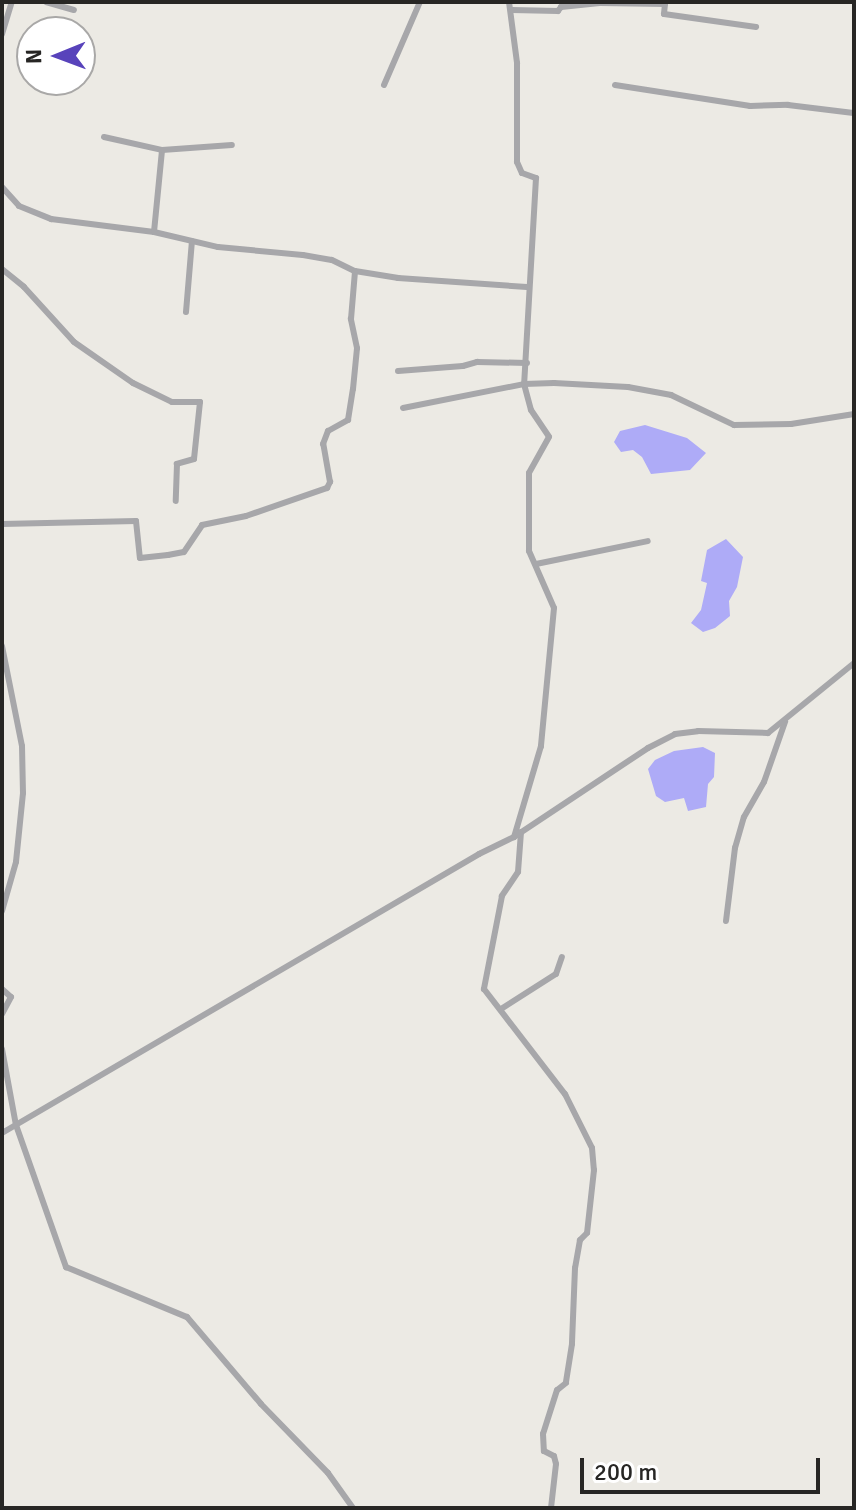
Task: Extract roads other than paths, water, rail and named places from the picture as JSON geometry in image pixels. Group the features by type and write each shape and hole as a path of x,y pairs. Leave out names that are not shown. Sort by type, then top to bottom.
{"street":[{"path":"2,34 12,2"},
{"path":"46,2 74,10"},
{"path":"384,85 420,2"},
{"path":"514,837 541,746 554,608 529,551 529,473 549,437 531,410 524,384 527,287 536,232 536,178 522,173 517,162 517,63 510,6 558,11 561,7 600,3 665,4 664,14 756,27"},
{"path":"615,85 750,106 788,105 854,113"},
{"path":"104,137 162,150 232,145"},
{"path":"154,232 162,150"},
{"path":"2,187 19,206 51,219 332,260 355,271 527,287"},
{"path":"186,312 192,241"},
{"path":"2,269 24,287 74,342 133,383 172,402 200,402 194,459 177,464 176,501"},
{"path":"2,524 136,521 140,558 168,555 184,552 202,525 246,516 327,488 330,482 323,444 328,431 348,420 353,389 357,348 351,319 355,271"},
{"path":"398,371 477,362 527,363"},
{"path":"403,408 524,384 605,386 655,392 691,403 734,425 791,424 854,414"},
{"path":"536,564 648,541"},
{"path":"2,646 22,746 23,793 16,862 2,911"},
{"path":"2,1133 479,854 514,837 675,734 698,731 768,733 854,663"},
{"path":"726,921 735,848 744,817 764,782 785,722"},
{"path":"521,832 518,872 502,896 484,989 565,1094 592,1148 587,1233 580,1240 575,1268 572,1344 566,1383 557,1390 543,1434 544,1451 554,1456 556,1464 551,1508"},
{"path":"501,1009 556,974 562,957"},
{"path":"2,989 11,997 2,1014"},
{"path":"2,1049 16,1125 66,1267 187,1317 261,1404 328,1473 353,1508"}]}
